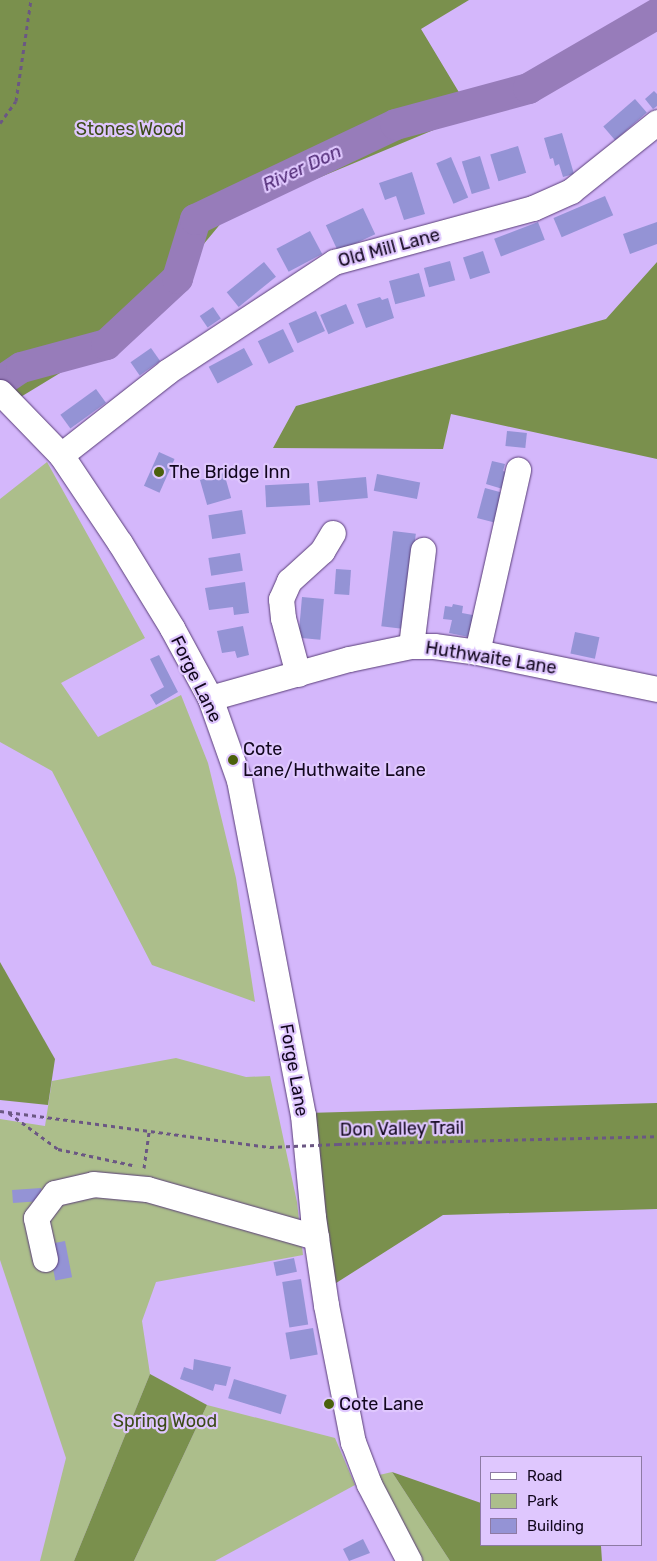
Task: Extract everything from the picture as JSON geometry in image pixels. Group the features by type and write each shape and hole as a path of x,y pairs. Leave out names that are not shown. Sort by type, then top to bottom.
{"street":[{"name":"Old Mill Lane","path":"61,455 168,371 334,262 533,208 571,191 657,122"},
{"name":"Forge Lane","path":"4,397 61,455 120,544 172,628 210,698 239,780 261,889 306,1134 316,1236"},
{"path":"477,652 518,470"},
{"path":"298,674 283,618 281,599 289,580 322,551 335,530"},
{"path":"411,646 423,550"},
{"name":"Huthwaite Lane","path":"210,698 349,659 411,646 434,646 477,652 657,689"},
{"path":"45,1259 36,1218 55,1193 94,1184 147,1189 316,1236 326,1305 353,1442 369,1484 409,1561"}],"path":[{"path":"0,123 16,101 31,0"},
{"name":"Don Valley Trail","path":"0,1111 270,1147 657,1136"},
{"path":"9,1112 58,1149 144,1168"}],"green space":[{"name":"Stones Wood","path":"0,0 469,0 421,29 472,114 227,216 134,328 19,398 0,376"},
{"path":"657,262 657,459 451,414 443,449 273,448 296,406 606,319"},
{"path":"47,462 145,638 61,683 98,737 181,695 208,763 236,878 255,1002 152,965 52,771 0,742 0,499"},
{"path":"0,962 55,1059 48,1105 0,1100"},
{"path":"176,1058 246,1077 270,1076 297,1202 303,1255 156,1282 142,1321 150,1374 74,1561 40,1561 66,1458 0,1260 0,1119 45,1126 52,1081"},
{"path":"657,1103 657,1209 443,1215 333,1285 307,1113"},
{"name":"Spring Wood","path":"150,1374 207,1405 134,1561 74,1561"},
{"path":"207,1405 335,1438 355,1485 215,1561 134,1561"},
{"path":"392,1472 450,1561 418,1561 375,1476"},
{"path":"392,1472 480,1503 480,1546 601,1546 602,1561 450,1561"}],"building":[{"path":"654,91 657,94 657,106 653,109 645,99"},
{"path":"635,99 647,113 615,140 603,127"},
{"path":"562,133 574,174 563,177 559,164 555,166 553,158 550,159 544,138"},
{"path":"518,146 526,173 498,181 490,154"},
{"path":"480,156 490,189 472,194 462,162"},
{"path":"451,157 468,198 453,204 436,163"},
{"path":"412,172 425,214 404,220 396,196 385,200 379,183"},
{"path":"605,196 613,215 562,237 553,218"},
{"path":"363,208 375,234 338,252 326,225"},
{"path":"538,222 545,240 501,257 494,239"},
{"path":"657,222 657,244 630,254 623,234"},
{"path":"310,231 322,254 289,272 276,249"},
{"path":"483,251 490,273 470,279 463,257"},
{"path":"450,261 455,280 429,287 424,268"},
{"path":"264,262 276,277 239,307 227,292"},
{"path":"419,273 425,296 395,304 389,281"},
{"path":"380,297 382,300 388,298 394,318 366,328 357,304"},
{"path":"346,304 354,323 328,334 320,315"},
{"path":"213,307 221,319 208,328 200,316"},
{"path":"316,311 325,331 298,343 289,323"},
{"path":"283,329 294,351 269,364 258,341"},
{"path":"151,348 160,361 140,375 131,362"},
{"path":"244,348 253,365 218,384 209,367"},
{"path":"96,389 106,403 70,429 60,415"},
{"path":"507,431 527,433 525,448 505,446"},
{"name":"The Bridge Inn","path":"159,452 175,459 159,493 144,486"},
{"path":"492,461 505,464 503,471 510,473 506,490 486,484"},
{"path":"224,473 231,498 207,505 200,480"},
{"path":"377,474 420,482 417,499 374,491"},
{"path":"366,477 368,498 319,502 317,481"},
{"path":"309,483 310,505 266,507 265,485"},
{"path":"485,488 504,493 496,523 477,518"},
{"path":"242,510 246,534 212,539 208,515"},
{"path":"393,531 416,534 404,629 381,626"},
{"path":"240,553 243,571 211,576 208,558"},
{"path":"336,569 351,570 349,595 334,594"},
{"path":"245,582 249,613 234,615 233,607 209,610 205,588"},
{"path":"302,597 324,599 320,640 298,638"},
{"path":"453,604 463,606 462,613 478,616 474,638 449,633 452,620 443,619 445,606 452,607"},
{"path":"243,626 249,655 237,658 235,651 222,653 217,631"},
{"path":"575,632 599,637 595,659 570,654"},
{"path":"159,655 178,692 156,705 150,695 164,687 150,659"},
{"path":"41,1188 42,1201 13,1203 12,1190"},
{"path":"65,1241 72,1277 55,1281 48,1244"},
{"path":"294,1258 297,1272 276,1276 273,1262"},
{"path":"301,1279 308,1324 289,1327 282,1282"},
{"path":"313,1328 318,1355 290,1359 285,1333"},
{"path":"194,1359 231,1367 226,1386 215,1384 213,1391 180,1379 184,1367 193,1370"},
{"path":"234,1379 287,1395 281,1414 228,1398"},
{"path":"363,1539 370,1553 349,1561 343,1549"}],"waterway":[{"name":"River Don","path":"0,381 21,367 106,344 177,278 195,219 395,124 528,88 657,13"}],"place":[{"name":"The Bridge Inn","path":"159,472"},
{"name":"Cote Lane/Huthwaite Lane","path":"233,760"},
{"name":"Cote Lane","path":"329,1404"}]}
